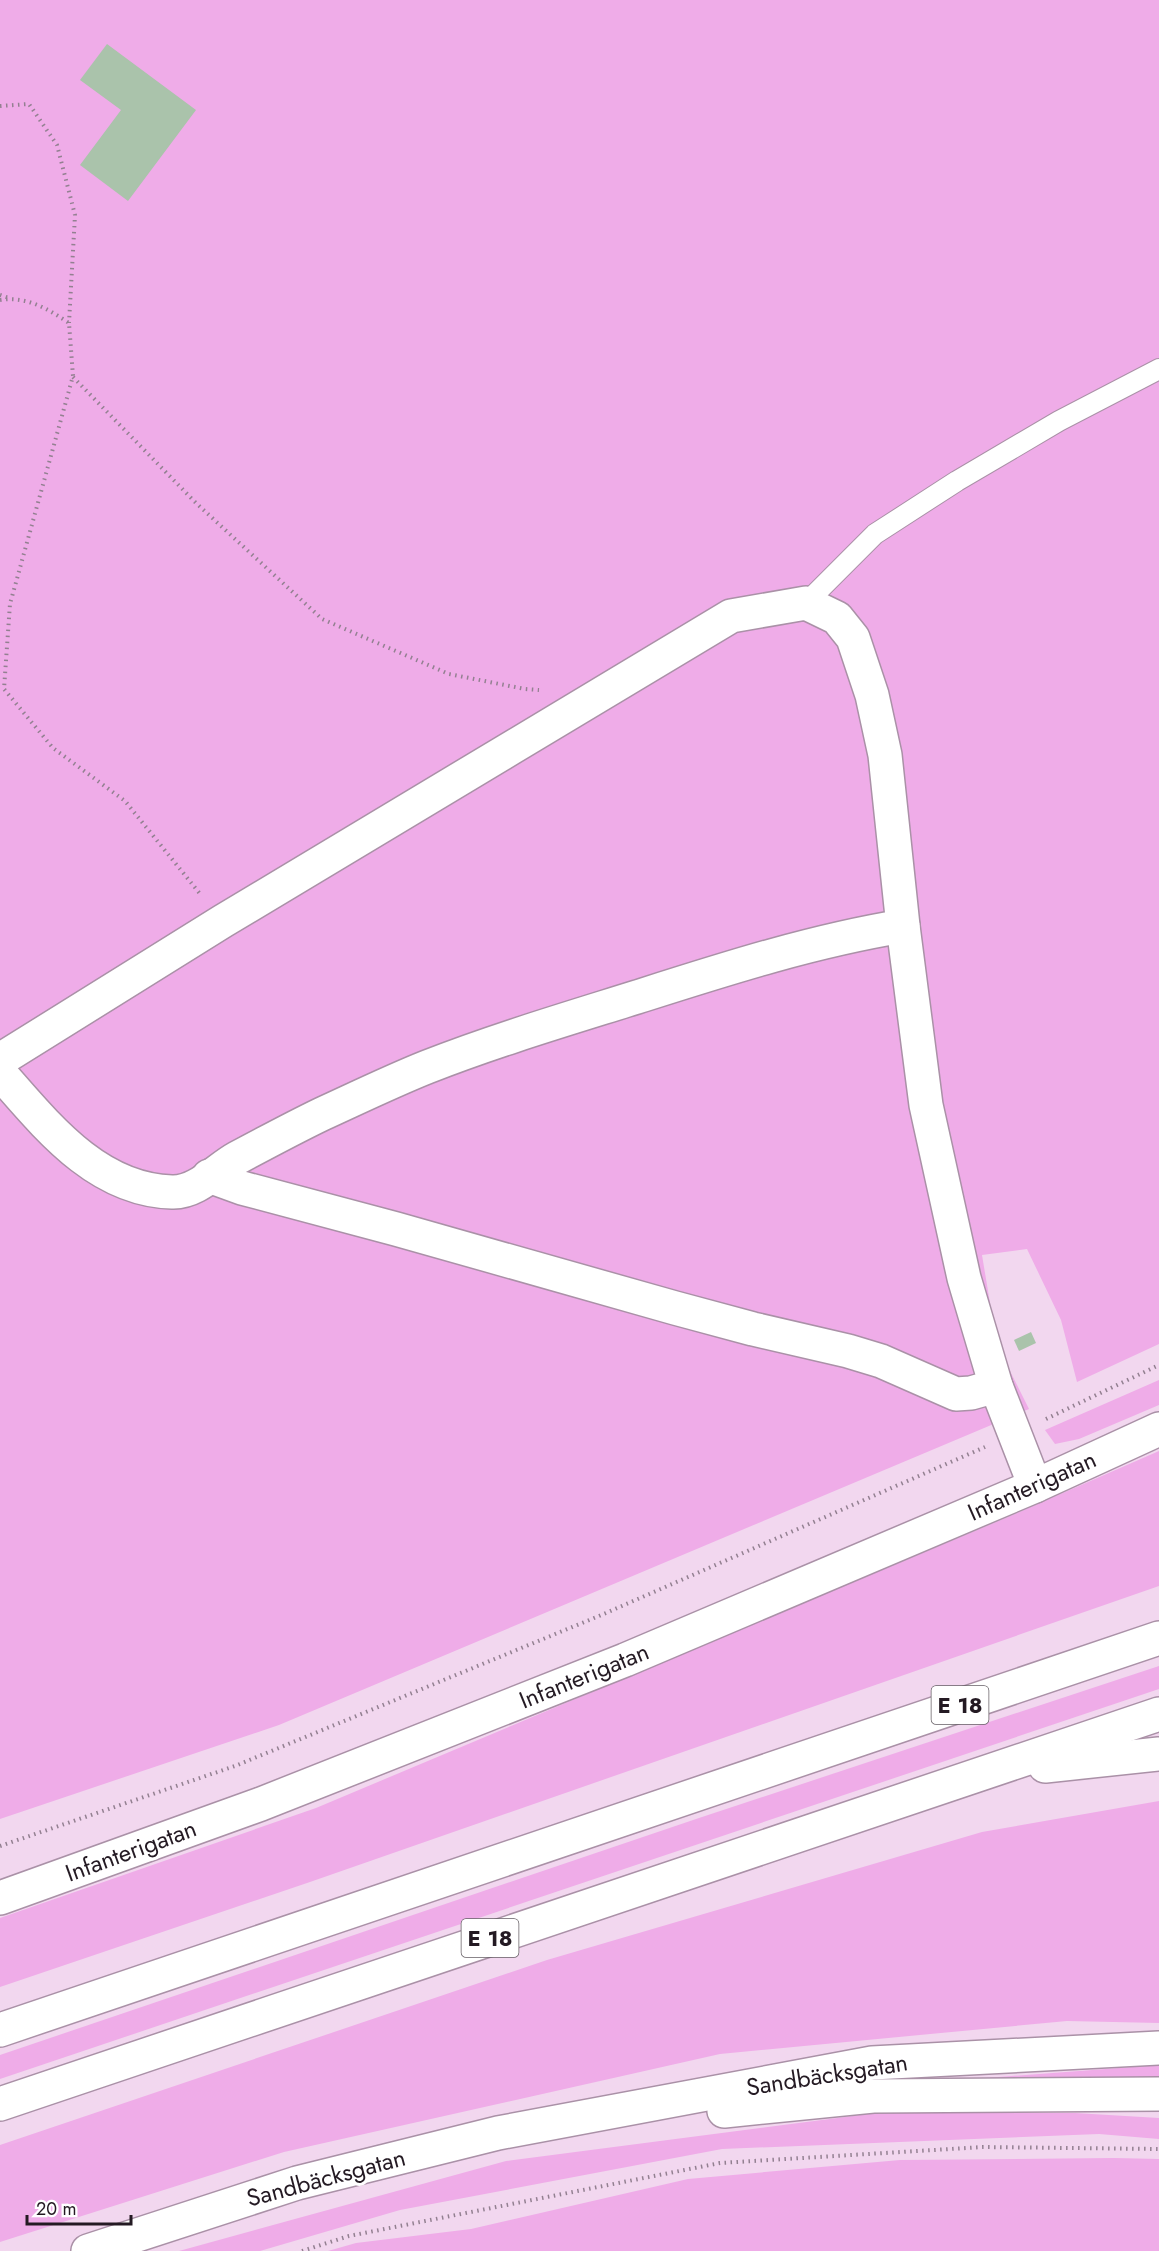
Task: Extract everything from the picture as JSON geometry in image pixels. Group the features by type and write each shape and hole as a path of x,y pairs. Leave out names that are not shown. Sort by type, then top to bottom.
{"main road":[{"path":"0,1060 223,921 731,616 806,603 837,618 853,638 872,695 885,754 903,926 926,1105 964,1278 996,1386 1035,1486"},
{"path":"0,1073 67,1145 94,1167 114,1178 141,1187 176,1193 189,1190 234,1160 293,1128 427,1067 735,966 821,941 903,926"},
{"path":"209,1176 242,1188 708,1317 848,1351 881,1361 956,1394 971,1393 996,1386"},
{"name":"Infanterigatan","path":"0,1898 261,1804 625,1660 1035,1486 1159,1429"},
{"name":"E 18","path":"0,2030 1159,1638"},
{"name":"E 18","path":"0,2104 1159,1714"},
{"path":"981,1773 1159,1754"},
{"name":"Sandbäcksgatan","path":"88,2251 297,2183 498,2133 872,2063 1159,2048"},
{"name":"Sandbäcksgatan","path":"498,2133 873,2096 1159,2094"}],"lane":[{"path":"806,603 875,534 957,481 1039,433 1159,369"}],"path":[{"path":"0,106 30,104 57,145 75,215 69,323 73,376 10,604 4,689 53,748 125,801 223,921"},
{"path":"0,295 44,306 69,323"},
{"path":"0,300 10,298"},
{"path":"73,376 196,503 322,619 449,674 525,689 548,690"},
{"path":"0,1846 246,1762 599,1616 1015,1434 1159,1365"},
{"path":"302,2251 349,2236 720,2163 983,2147 1159,2149"}],"shaded area":[{"path":"0,0 1159,0 1159,1344 1077,1382 1061,1320 1027,1249 982,1255 997,1345 1029,1409 279,1725 0,1819"},
{"path":"1159,1380 1159,1405 1079,1439 1055,1444 1045,1430"},
{"path":"1159,1451 1159,1586 310,1882 0,1987 0,1918 316,1808 1008,1517"},
{"path":"1159,1666 1159,1689 0,2079 0,2055 699,1818"},
{"path":"1159,1801 1159,2023 1067,2021 720,2054 284,2152 0,2242 0,2145 547,1960 982,1832"},
{"path":"1159,2065 1159,2087 920,2083"},
{"path":"876,2113 1075,2113 1159,2118 1159,2139 1099,2134 722,2149 400,2210 260,2251 179,2251 506,2161"},
{"path":"1159,2159 1159,2251 328,2251 356,2243 471,2229 688,2179 900,2160"}],"building":[{"path":"107,44 196,110 128,201 80,165 121,110 80,80"},
{"path":"1031,1332 1036,1343 1019,1351 1014,1340"}]}
